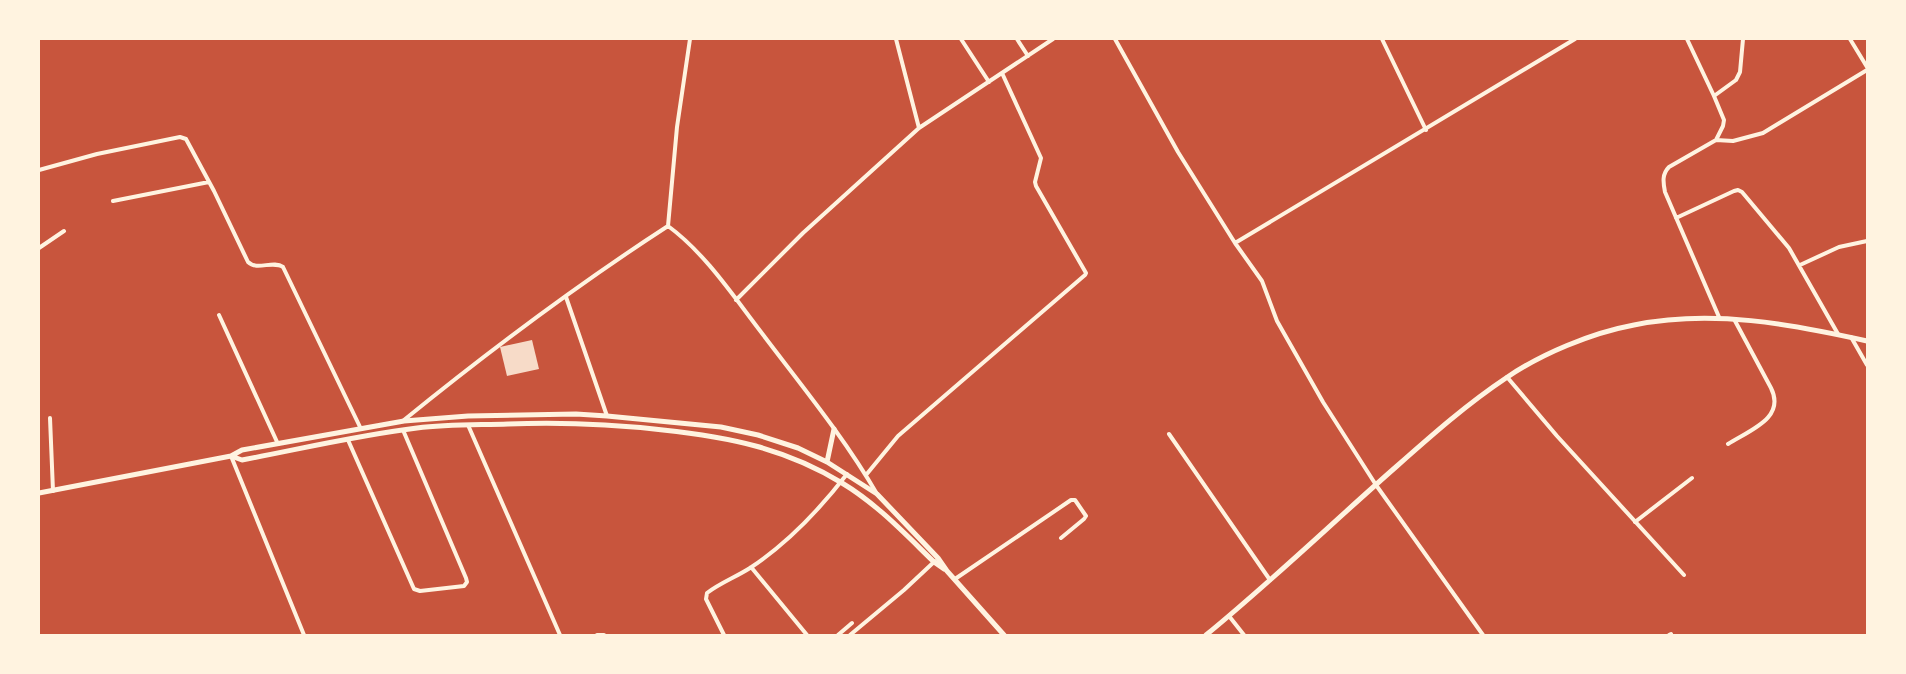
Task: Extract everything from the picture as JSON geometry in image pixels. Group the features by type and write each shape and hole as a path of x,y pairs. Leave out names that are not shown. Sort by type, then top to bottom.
{"street":[{"path":"668,226 677,127 690,39"},
{"path":"896,39 919,128"},
{"path":"961,39 989,82"},
{"path":"1017,39 1028,56"},
{"path":"736,300 803,233 919,128 1053,39"},
{"path":"1115,39 1178,152 1235,243 1262,281 1276,321 1323,402 1376,485 1483,635"},
{"path":"1382,39 1426,130"},
{"path":"1235,243 1575,39"},
{"path":"1687,39 1724,120 1716,140"},
{"path":"1714,96 1736,80 1740,72 1743,39"},
{"path":"1719,317 1665,192 1663,179 1665,171 1716,140 1734,141 1762,133 1867,68 1850,39"},
{"path":"866,475 898,436 1085,276 1086,273 1036,186 1035,182 1041,158 1002,73"},
{"path":"39,170 98,154 180,137 186,139 248,262 254,266 278,265 283,267 361,429"},
{"path":"113,201 209,182"},
{"path":"1676,218 1738,190 1742,192 1775,231 1800,265 1838,334"},
{"path":"404,421 493,350 617,260 668,226"},
{"path":"668,226 694,247 736,300 834,429 877,494"},
{"path":"39,248 64,231"},
{"path":"1800,265 1839,247 1867,241"},
{"path":"566,297 607,416"},
{"path":"219,315 278,444"},
{"path":"1206,635 1444,426 1507,377 1541,358 1582,340 1634,325 1719,317 1769,322 1867,340"},
{"path":"1728,444 1770,418 1776,404 1776,397 1734,318"},
{"path":"1851,337 1867,365"},
{"path":"1507,377 1557,436 1684,575"},
{"path":"39,493 231,456 242,450 422,418 567,414 634,417 721,427 798,448 848,474 877,494 900,516 936,560"},
{"path":"633,426 634,417"},
{"path":"50,418 53,490"},
{"path":"422,418 424,427"},
{"path":"659,429 660,420"},
{"path":"231,456 242,460 403,430 468,425 567,423 633,426 713,435 750,444 797,460 841,482 871,502 936,560 1004,635"},
{"path":"468,425 560,635"},
{"path":"827,462 834,429"},
{"path":"348,440 414,589 420,591 464,586 466,578 403,430"},
{"path":"750,444 752,434"},
{"path":"1169,434 1270,580"},
{"path":"231,456 304,635"},
{"path":"724,635 706,599 706,593 751,567 813,515 848,474"},
{"path":"1635,522 1692,478"},
{"path":"955,579 1071,500 1075,500 1086,516 1061,538"},
{"path":"850,635 904,590 936,560"},
{"path":"751,567 806,635"},
{"path":"1229,616 1244,635"},
{"path":"838,635 852,623"},
{"path":"597,635 604,635"}],"building":[{"path":"532,340 539,369 507,376 500,347"}]}
